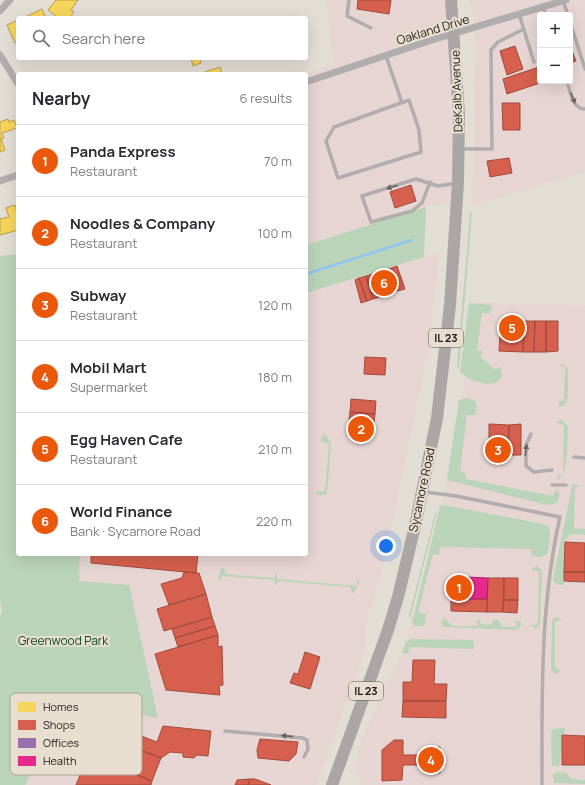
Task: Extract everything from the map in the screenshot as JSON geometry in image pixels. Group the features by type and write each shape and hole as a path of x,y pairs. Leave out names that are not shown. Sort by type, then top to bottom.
{"main road":[{"name":"DeKalb Avenue","path":"451,0 455,34 459,114 458,183"},
{"name":"Sycamore Road","path":"332,785 388,630 398,597 422,491 437,418 443,370 453,267 458,183"}],"street":[{"path":"0,12 10,0"},
{"name":"Oakland Drive","path":"308,81 432,40 565,0"},
{"path":"0,55 16,81"},
{"path":"0,181 16,176"}],"lane":[{"path":"349,0 347,16 371,28"},
{"path":"565,0 567,12"},
{"path":"544,7 545,12"},
{"path":"519,14 534,62"},
{"path":"459,149 492,149 491,50 498,42 524,29"},
{"path":"573,31 585,69"},
{"path":"386,56 402,102"},
{"path":"568,84 574,104 579,108 585,109"},
{"path":"410,100 419,130 421,152 338,178 326,141 334,127 402,102 410,100"},
{"path":"430,182 422,203 412,211 371,222 362,196 416,179 430,182 438,186 458,183"},
{"path":"531,434 526,445 526,466 534,472 552,470"},
{"path":"574,457 585,458"},
{"path":"552,485 566,485"},
{"path":"422,491 456,496 560,517 551,558 546,591 543,651 542,785"},
{"path":"225,731 303,738 307,740 308,744 304,757"}],"shaded area":[{"path":"325,0 448,0 454,159 453,201 426,207 308,244 308,74 334,64"},
{"path":"468,0 585,0 585,172 470,206 475,145 474,76 477,53 472,8"},
{"path":"439,253 430,343 377,591 366,622 364,654 316,785 25,785 30,775 142,775 142,716 158,718 79,581 80,556 308,556 308,292"},
{"path":"477,303 585,305 585,785 360,785 355,768 359,746 404,649 440,516 460,408"}],"green space":[{"path":"426,207 424,257 308,292 308,244"},
{"path":"472,212 459,369 457,366 470,213"},
{"name":"Greenwood Park","path":"16,254 16,556 80,556 79,581 129,585 158,718 142,716 142,693 10,693 10,775 30,775 25,785 0,785 0,616 2,610 0,601 0,256"},
{"path":"469,303 491,305 492,308 489,314 482,313 477,350 483,351 480,356 495,370 500,366 502,376 499,381 494,383 482,383 470,379 460,372"},
{"path":"564,364 568,369 568,396 565,405 559,407 559,401 564,401 565,367 558,365"},
{"path":"467,398 475,401 477,406 475,415 467,415 460,471 465,473 466,479 553,496 555,490 560,493 556,502 547,505 447,480 459,400"},
{"path":"562,420 567,425 568,430 566,465 563,474 564,425 557,423 558,421"},
{"path":"324,433 330,441 331,446 327,493 326,495 318,495 316,493 318,491 325,491 329,444 321,441"},
{"path":"563,475 559,480 556,476"},
{"path":"575,484 581,486 575,487 574,528 585,529 585,535 570,534 564,541 564,585 557,585 553,579 572,486"},
{"path":"444,505 543,524 549,527 551,537 548,537 550,540 547,554 541,557 531,556 531,549 440,547 439,555 433,554 418,612 426,614 425,623 423,626 414,626 412,623 440,506"},
{"path":"437,512 410,619 409,615 435,514"},
{"path":"537,566 541,569 542,573 540,625 535,629 531,625 538,625 539,571 532,570 532,568"},
{"path":"222,568 225,569 225,574 274,578 277,572 277,579 357,586 357,580 360,581 353,594 350,587 278,581 275,587 275,580 222,576 220,582 218,577"},
{"path":"557,617 562,620 555,622 555,668 561,670 557,674 553,673 551,668 552,622 553,619"},
{"path":"445,618 452,626 479,626 476,620 480,619 481,624 492,625 493,620 498,620 503,627 518,627 514,621 520,621 522,625 516,630 443,627 441,621"},
{"path":"411,639 473,640 474,649 410,647 408,654 402,653 406,641"},
{"path":"565,728 559,766 552,766 551,733 553,729"},
{"path":"557,772 566,773 571,779 585,780 585,784 554,783 553,775"}],"building: Homes":[{"path":"56,0 78,0 71,10 74,12 71,16 56,16 48,10"},
{"path":"42,9 45,16 27,16"},
{"path":"16,21 16,43 15,43 7,25"},
{"path":"192,60 200,60 201,63 193,66"},
{"path":"220,67 221,72 205,72"},
{"path":"8,119 9,122 14,120 16,128 2,133 4,138 1,139 5,150 0,152 0,122"},
{"path":"15,205 16,231 0,235 0,219 9,217 6,208"}],"building: Shops":[{"path":"358,0 391,0 389,14 357,9"},
{"path":"515,46 523,69 507,75 500,51"},
{"path":"573,53 576,61 573,62"},
{"path":"537,68 537,84 507,94 503,79"},
{"path":"502,103 520,103 520,130 503,130"},
{"path":"509,158 512,173 490,177 487,161"},
{"path":"411,185 416,201 395,208 390,192"},
{"path":"397,266 405,289 397,291 389,269"},
{"path":"384,270 392,293 383,296 376,273"},
{"path":"376,273 383,296 373,299 366,276"},
{"path":"366,276 373,299 367,301 359,278"},
{"path":"359,278 367,301 361,303 355,280"},
{"path":"500,321 524,321 524,336 500,335"},
{"path":"524,321 535,321 534,352 523,352"},
{"path":"535,321 546,321 546,352 534,352"},
{"path":"546,321 558,321 558,351 546,352"},
{"path":"500,335 524,336 523,352 499,351"},
{"path":"365,357 386,358 385,375 364,374"},
{"path":"351,399 376,401 375,414 350,412"},
{"path":"350,412 375,414 374,423 349,421"},
{"path":"349,421 374,423 373,437 348,435"},
{"path":"489,424 509,425 508,445 489,444"},
{"path":"521,424 521,455 508,455 509,425"},
{"path":"489,444 508,445 508,455 488,455"},
{"path":"565,542 585,543 585,572 564,572"},
{"path":"91,556 198,556 196,573 91,563"},
{"path":"184,572 199,573 206,594 169,605 161,584 182,578"},
{"path":"564,572 585,572 585,582 564,581"},
{"path":"452,577 466,577 466,599 451,598"},
{"path":"488,578 504,578 503,612 487,612"},
{"path":"504,578 518,578 518,600 504,600"},
{"path":"206,594 212,617 164,631 157,609"},
{"path":"451,598 487,599 487,612 451,611"},
{"path":"504,600 518,600 517,613 503,612"},
{"path":"212,617 215,626 175,638 172,629"},
{"path":"215,626 218,635 178,647 175,638"},
{"path":"218,635 218,647 222,646 223,685 219,686 220,695 166,690 155,654"},
{"path":"305,652 320,657 310,689 290,683 294,673 298,674"},
{"path":"413,660 435,660 434,684 447,684 446,701 403,701 403,682 412,682"},
{"path":"403,701 446,701 446,718 402,717"},
{"path":"163,726 211,731 208,756 197,755 194,758 183,757 183,753 170,752 161,758 142,750 142,736 157,742"},
{"path":"562,735 585,736 585,765 562,765"},
{"path":"260,739 298,742 296,754 289,761 258,758 257,750"},
{"path":"394,740 403,740 403,755 421,755 421,765 403,765 402,780 382,781 382,750"},
{"path":"425,747 440,747 440,773 425,773 421,770 422,750"},
{"path":"142,751 161,758 152,781 137,775 142,775"},
{"path":"80,775 137,775 152,781 151,785 76,785"},
{"path":"250,779 248,785 235,785 237,780"},
{"path":"250,779 255,779 271,785 248,785"}],"building: Offices":[{"path":"389,269 397,291 392,293 384,270"}],"building: Health":[{"path":"466,577 488,578 487,599 466,599"}],"waterway":[{"path":"308,273 412,240"}],"place":[{"name":"World Finance","path":"384,283"},
{"name":"Egg Haven Cafe","path":"512,328"},
{"name":"Noodles & Company","path":"361,429"},
{"name":"Subway","path":"498,450"},
{"name":"Panda Express","path":"459,588"},
{"name":"Mobil Mart","path":"431,760"}]}
